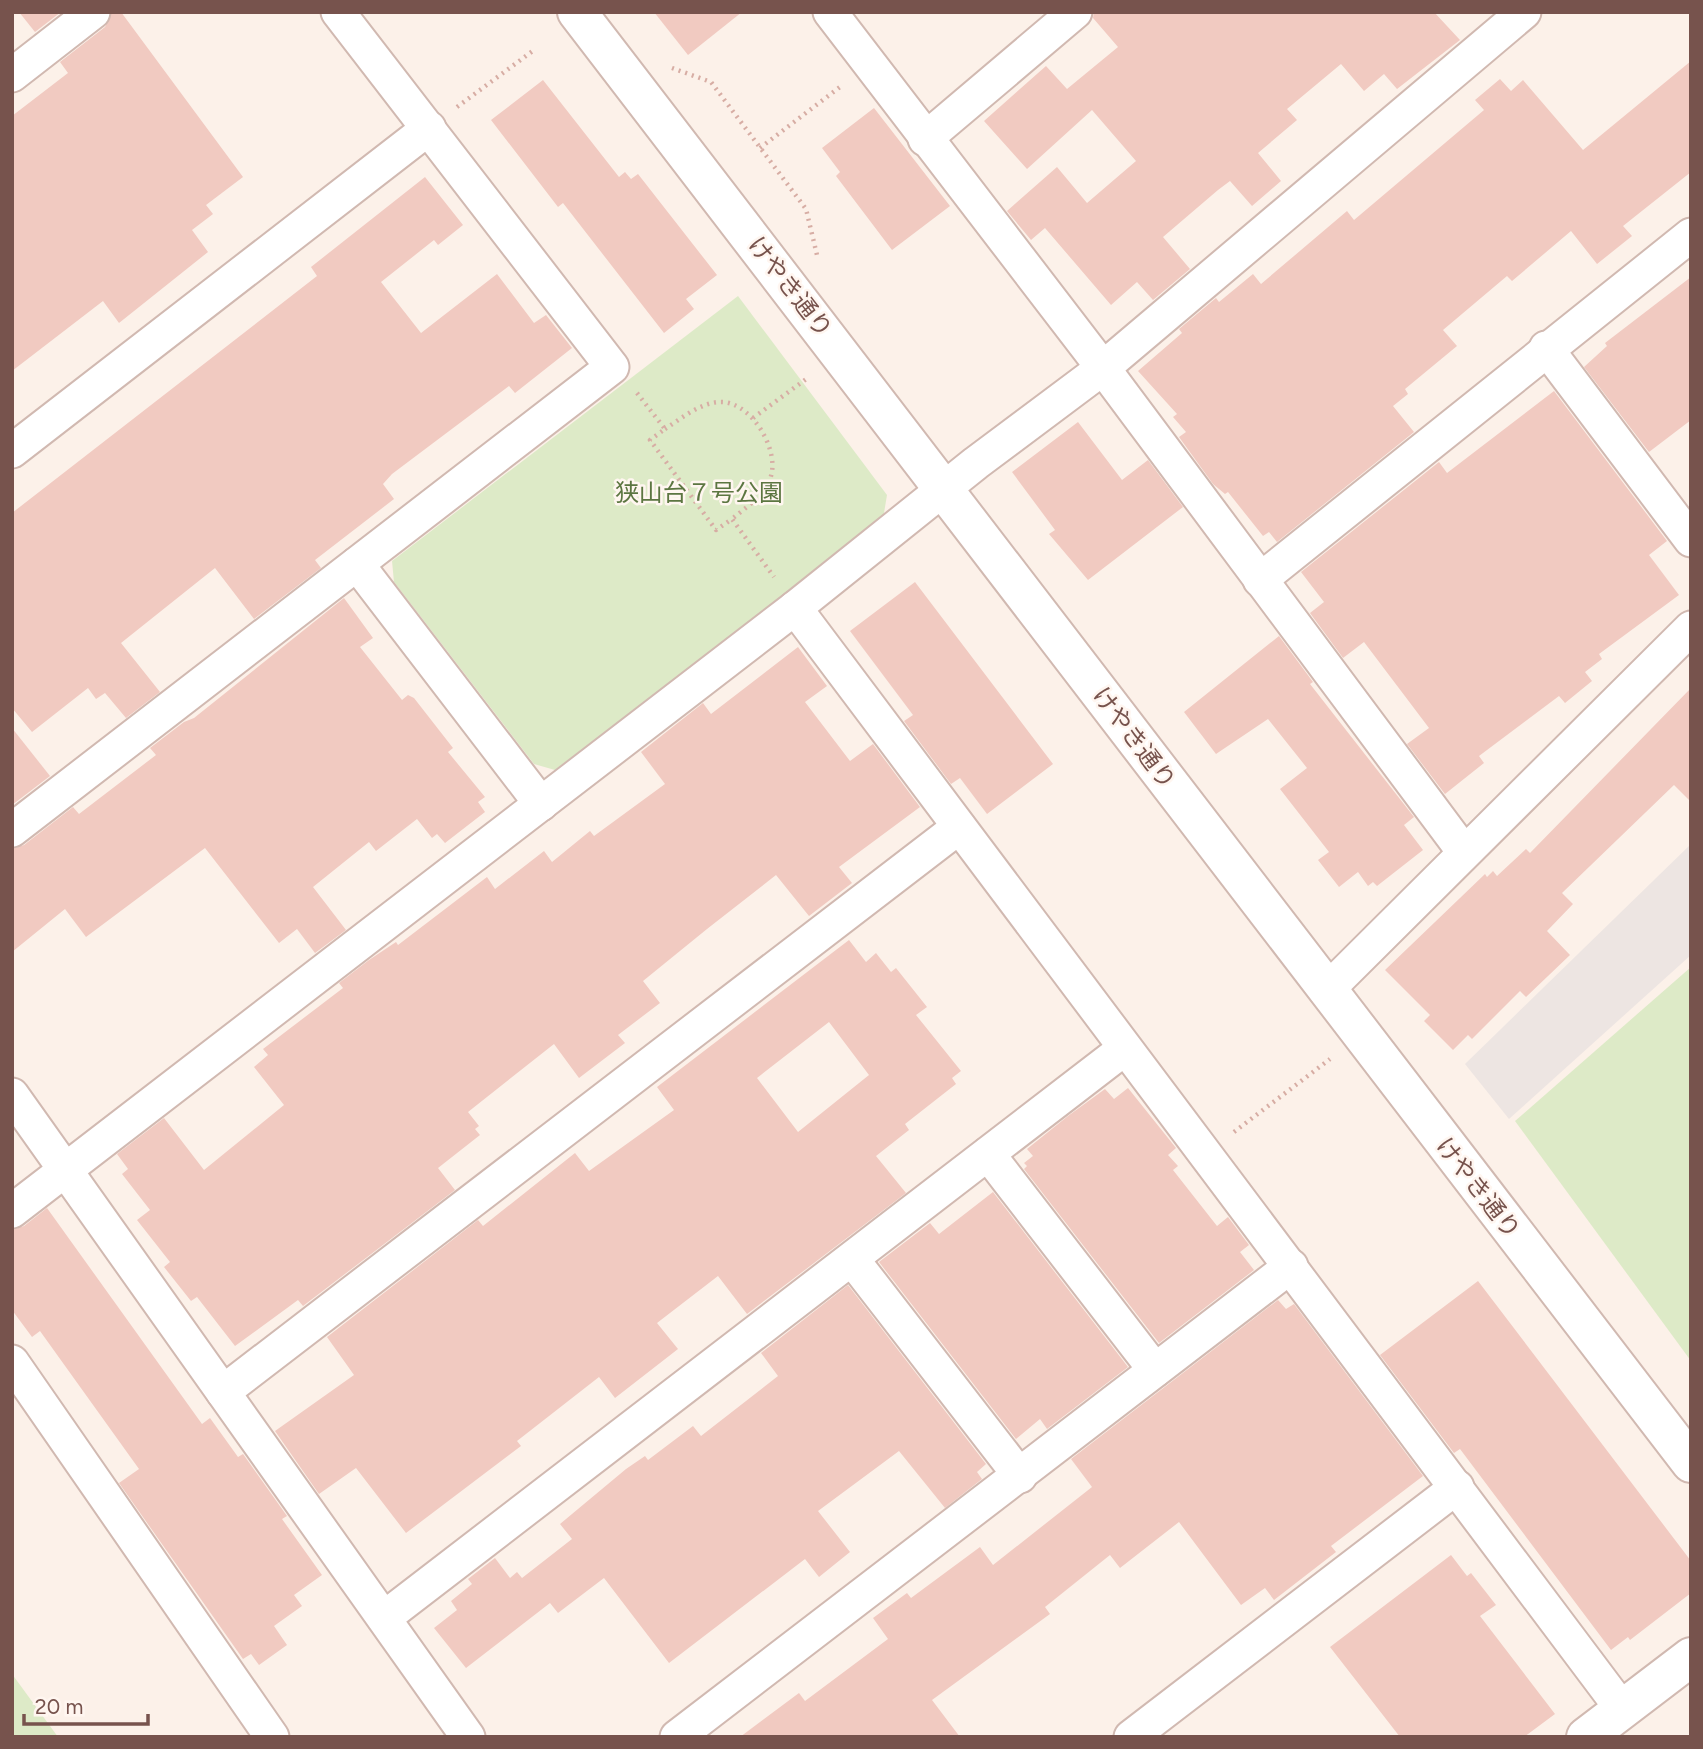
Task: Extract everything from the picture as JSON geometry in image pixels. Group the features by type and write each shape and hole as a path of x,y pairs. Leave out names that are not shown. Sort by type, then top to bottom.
{"street":[{"path":"12,75 93,12"},
{"path":"12,830 612,367 338,12"},
{"name":"けやき通り","path":"578,12 945,488 1326,991 1691,1463"},
{"path":"830,12 1103,368 1464,852"},
{"path":"925,139 1075,12"},
{"path":"12,1211 796,608 945,488 1103,368 1524,12"},
{"path":"12,451 429,128"},
{"path":"1260,579 1546,348 1691,235"},
{"path":"1546,348 1691,540"},
{"path":"356,564 541,804"},
{"path":"796,608 1124,1049 1291,1266 1622,1709"},
{"path":"1326,991 1370,951 1464,852 1691,628"},
{"path":"223,1392 959,827"},
{"path":"384,1618 1124,1049"},
{"path":"12,1095 468,1737"},
{"path":"988,1154 1154,1370"},
{"path":"852,1259 1020,1476"},
{"path":"677,1737 1291,1266"},
{"path":"12,1362 272,1737"},
{"path":"1131,1737 1457,1487"},
{"path":"1586,1737 1691,1657"}],"path":[{"path":"429,128 534,50"},
{"path":"760,148 870,65"},
{"path":"612,367 629,382 665,429"},
{"path":"753,418 810,376"},
{"path":"722,402 739,407 753,418 764,433 772,474 763,493 716,530 650,440 665,429 701,406 722,402"},
{"path":"732,519 796,608"},
{"path":"1205,1154 1361,1036"}],"shaded area":[{"path":"1691,844 1691,955 1509,1119 1465,1064"}],"green space":[{"name":"狭山台７号公園","path":"738,296 887,495 883,519 555,770 534,764 394,582 392,561"},
{"path":"1691,967 1691,1361 1515,1121"},
{"path":"12,1674 58,1737 12,1737"}],"building":[{"path":"19,12 61,12 35,32"},
{"path":"112,12 121,12 243,177 206,205 213,214 192,230 208,252 119,323 103,301 12,371 12,116 68,73 60,62 105,27"},
{"path":"654,12 742,12 688,55"},
{"path":"1094,12 1434,12 1460,40 1397,89 1384,74 1364,91 1341,64 1287,109 1297,120 1258,153 1281,181 1252,206 1230,181 1163,237 1190,269 1153,300 1137,282 1111,305 1045,228 1031,240 1007,211 1057,167 1087,203 1136,161 1092,110 1027,169 984,121 1046,66 1067,89 1118,47 1093,18"},
{"path":"1691,61 1691,172 1623,226 1632,236 1597,264 1571,231 1512,281 1507,276 1443,330 1457,346 1405,389 1408,394 1393,406 1414,432 1277,542 1269,532 1263,536 1228,492 1225,494 1213,484 1179,437 1186,432 1173,417 1177,414 1138,371 1182,333 1179,329 1216,298 1219,302 1253,274 1261,284 1347,211 1354,220 1484,110 1475,100 1500,79 1511,91 1523,80 1583,150"},
{"path":"543,80 619,177 625,172 631,179 638,174 717,275 686,299 694,309 664,333 563,203 558,207 491,120"},
{"path":"874,108 950,206 892,250 836,176 840,172 822,148"},
{"path":"425,177 463,225 438,245 434,240 381,282 421,333 497,274 534,323 546,315 572,348 515,393 509,386 392,474 383,484 394,499 315,560 321,568 254,619 215,568 121,643 160,692 126,718 105,693 96,699 88,688 32,732 12,708 12,513 317,276 311,267"},
{"path":"1691,277 1691,420 1649,452 1584,367 1607,346 1605,343"},
{"path":"1554,391 1667,541 1649,555 1679,595 1599,654 1602,659 1585,672 1592,681 1565,703 1559,696 1479,756 1484,763 1445,794 1407,744 1429,728 1364,642 1343,658 1310,613 1324,602 1301,572 1439,462 1447,473"},
{"path":"1078,422 1122,480 1148,460 1183,507 1088,580 1049,534 1055,530 1012,472"},
{"path":"915,582 1053,764 987,814 960,778 951,784 904,721 913,715 850,631"},
{"path":"344,598 373,638 360,647 402,700 408,695 414,698 453,748 448,752 485,797 478,802 485,812 445,843 437,834 432,838 417,819 376,851 369,842 313,887 346,930 315,953 297,929 279,943 205,848 86,937 65,909 12,952 12,849 24,845 73,807 79,814 156,755 150,748 184,722 194,718"},
{"path":"1279,636 1313,682 1310,684 1414,817 1404,825 1423,850 1377,886 1373,882 1368,886 1358,872 1339,887 1318,860 1329,852 1280,789 1307,768 1268,719 1216,754 1184,712"},
{"path":"798,647 827,686 805,702 850,761 873,744 920,807 839,867 852,883 809,916 776,875 707,929 643,981 660,1003 618,1035 625,1043 579,1078 554,1044 468,1112 479,1126 475,1129 480,1135 438,1168 455,1190 303,1306 298,1300 235,1346 197,1297 191,1301 164,1267 170,1262 137,1220 150,1210 122,1174 128,1169 117,1154 164,1118 204,1170 284,1105 254,1067 268,1055 263,1049 343,988 339,983 396,942 398,945 487,877 495,889 544,851 552,862 590,831 594,836 665,784 641,752 703,703 711,714"},
{"path":"1691,688 1691,802 1674,785 1562,893 1573,904 1547,931 1570,955 1526,997 1520,991 1472,1039 1468,1035 1453,1050 1424,1021 1430,1015 1385,970 1485,874 1487,877 1493,871 1497,876 1526,849 1530,853"},
{"path":"12,728 50,776 12,805"},
{"path":"849,940 866,962 876,953 891,972 896,968 927,1007 916,1015 961,1071 952,1078 956,1084 905,1124 909,1130 876,1156 906,1193 747,1314 718,1276 657,1323 678,1349 615,1398 599,1377 517,1441 521,1446 406,1533 356,1468 319,1494 275,1431 354,1375 327,1337 478,1220 483,1226 575,1153 589,1171 674,1110 657,1087","holes":["829,1022 869,1075 798,1132 757,1078"]},
{"path":"1128,1088 1176,1148 1168,1155 1178,1166 1173,1170 1217,1226 1228,1217 1249,1245 1240,1252 1254,1270 1159,1343 1024,1169 1027,1166 1024,1163 1033,1156 1027,1149 1068,1116 1105,1089 1114,1099"},
{"path":"993,1192 1128,1367 1047,1429 1040,1419 1016,1439 879,1262 930,1223 939,1234"},
{"path":"47,1208 202,1424 210,1418 238,1457 243,1454 287,1516 282,1519 322,1575 294,1595 302,1606 274,1626 287,1645 259,1665 251,1654 243,1659 119,1483 139,1469 40,1331 32,1337 12,1310 12,1230 24,1226"},
{"path":"1478,1281 1691,1561 1691,1593 1630,1640 1628,1637 1611,1650 1460,1449 1454,1453 1380,1355"},
{"path":"848,1285 986,1464 977,1472 982,1479 945,1508 899,1451 818,1511 850,1552 819,1577 805,1559 669,1663 604,1578 558,1613 550,1603 466,1668 434,1628 457,1610 451,1601 472,1584 468,1579 495,1558 510,1578 517,1572 522,1578 572,1539 560,1524 626,1469 645,1456 648,1460 693,1426 701,1436 778,1376 761,1353"},
{"path":"1278,1300 1286,1309 1294,1304 1423,1476 1331,1546 1336,1552 1274,1600 1265,1588 1241,1605 1179,1522 1120,1568 1110,1555 1045,1607 1050,1614 932,1700 960,1737 740,1737 799,1693 805,1701 888,1639 873,1618 907,1593 911,1598 980,1547 993,1565 1092,1487 1071,1459"},
{"path":"1451,1555 1467,1576 1471,1573 1496,1605 1480,1616 1555,1714 1524,1737 1400,1737 1330,1647"}]}
